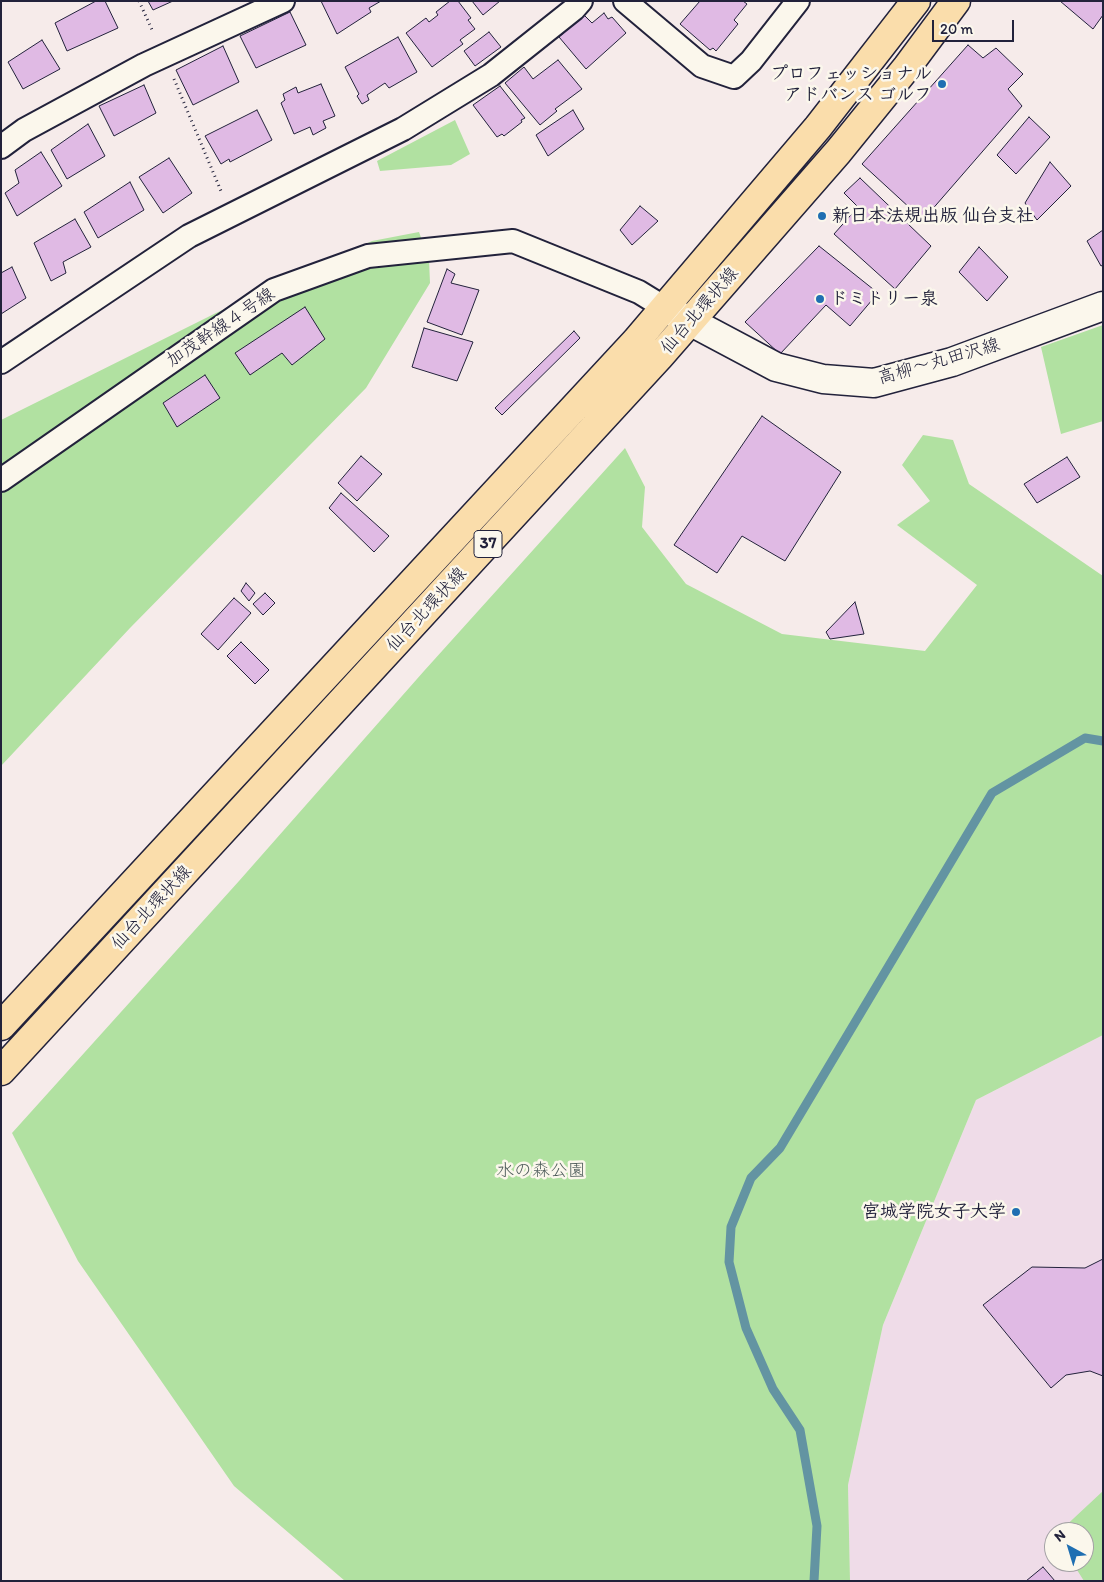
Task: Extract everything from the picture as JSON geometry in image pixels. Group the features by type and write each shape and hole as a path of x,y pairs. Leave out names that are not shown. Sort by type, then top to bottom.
{"main road":[{"name":"仙台北環状線","path":"1,1026 665,308 818,126 916,1"},
{"name":"仙台北環状線","path":"1,1071 691,321 838,152 907,67 956,1"}],"street":[{"path":"1,146 24,130 144,65 283,1"},
{"path":"1,362 189,236 404,130 491,75 574,9 581,1"},
{"path":"625,1 702,66 734,77 751,61 798,1"},
{"name":"加茂幹線４号線","path":"1,480 274,290 368,256 513,242 639,292 665,308"},
{"name":"高柳～丸田沢線","path":"665,308 776,367 823,379 874,383 952,362 1103,306"}],"path":[{"path":"139,1 231,215"}],"shaded area":[{"name":"宮城学院女子大学","path":"1103,1035 1103,1581 850,1581 848,1485 883,1325 976,1100"}],"green space":[{"path":"455,120 470,154 451,165 380,171 377,161"},
{"path":"419,232 429,260 430,283 366,388 130,628 1,766 1,420 216,313 372,241"},
{"path":"1103,325 1103,421 1061,434 1041,347"},
{"name":"水の森公園","path":"923,435 953,440 969,484 1103,576 1103,1035 976,1100 883,1325 848,1485 850,1581 345,1581 234,1486 78,1261 12,1133 625,448 645,487 642,527 686,584 782,634 925,651 977,585 897,525 930,501 902,465"},
{"path":"1103,1491 1103,1581 1084,1581 1078,1572 1094,1572 1094,1522 1070,1522"}],"building":[{"path":"96,1 105,1 118,28 67,51 55,23"},
{"path":"148,1 173,1 153,10"},
{"path":"321,1 381,1 369,8 371,12 337,34"},
{"path":"450,1 458,1 471,18 468,20 475,29 460,40 463,44 432,67 406,33 426,18 429,22 438,15 436,12"},
{"path":"472,1 500,1 483,15"},
{"path":"700,1 743,1 747,4 734,20 738,24 716,51 713,48 710,50 680,24"},
{"path":"1060,1 1103,1 1103,15 1093,29"},
{"path":"290,12 306,45 256,68 240,36"},
{"path":"604,13 608,19 612,17 626,33 586,69 559,37 584,15 592,23"},
{"path":"489,32 501,47 475,66 464,51"},
{"path":"398,37 417,72 389,88 385,83 367,95 369,100 362,104 345,67"},
{"path":"42,40 60,69 23,89 8,62"},
{"path":"968,45 983,58 996,48 1023,74 1008,89 1022,106 923,220 862,164"},
{"path":"223,46 239,82 193,105 176,70"},
{"path":"558,60 582,89 555,109 557,111 540,125 505,83 524,67 533,79"},
{"path":"321,84 335,116 323,121 326,128 313,135 310,127 294,134 281,103 285,100 283,94 296,87 298,93"},
{"path":"144,85 156,113 114,136 99,106"},
{"path":"500,86 525,118 504,136 502,134 497,137 473,105"},
{"path":"257,110 272,140 230,162 229,159 221,164 205,136"},
{"path":"573,110 584,129 548,156 536,135"},
{"path":"1029,117 1050,137 1016,174 997,155"},
{"path":"88,124 105,156 67,179 51,150"},
{"path":"41,152 62,186 17,216 5,193 19,183 15,170"},
{"path":"169,158 192,193 163,213 139,177"},
{"path":"1050,162 1071,186 1037,220 1025,203"},
{"path":"860,178 931,246 895,289 834,234 858,207 844,193"},
{"path":"130,182 144,210 98,238 84,212"},
{"path":"640,206 658,221 632,245 620,230"},
{"path":"75,219 91,247 63,262 66,273 51,281 34,243"},
{"path":"1103,230 1103,265 1101,266 1087,241"},
{"name":"ドミトリー泉","path":"819,246 878,293 850,326 826,305 780,354 745,322"},
{"path":"979,247 1008,277 987,301 959,272"},
{"path":"12,267 26,298 1,314 1,273"},
{"path":"447,269 455,274 451,283 479,290 462,335 427,322"},
{"path":"305,307 325,339 292,365 282,353 250,375 235,353"},
{"path":"424,328 473,342 457,381 412,367"},
{"path":"574,331 580,338 502,415 495,408"},
{"path":"205,375 220,398 177,427 163,403"},
{"path":"762,416 841,472 785,561 742,536 717,573 674,545"},
{"path":"361,456 382,474 357,501 338,483"},
{"path":"1067,457 1080,477 1037,503 1024,484"},
{"path":"341,493 389,536 374,552 329,508"},
{"path":"246,583 255,593 249,601 241,591"},
{"path":"265,593 275,603 263,615 253,604"},
{"path":"234,598 251,613 218,650 201,634"},
{"path":"855,602 864,634 830,639 826,632"},
{"path":"241,642 269,670 255,684 227,656"},
{"path":"1103,1259 1103,1376 1090,1371 1066,1375 1051,1388 983,1305 1032,1267 1085,1268"},
{"path":"1043,1567 1044,1572 1047,1572 1055,1581 1026,1581"}],"waterway":[{"path":"814,1581 817,1526 800,1430 773,1389 746,1328 729,1262 731,1227 751,1178 780,1148 992,793 1085,738 1103,741"}],"place":[{"name":"プロフェッショナル アドバンス ゴルフ","path":"942,84"},
{"name":"新日本法規出版 仙台支社","path":"822,216"},
{"name":"ドミトリー泉","path":"820,299"},
{"name":"宮城学院女子大学","path":"1016,1212"}]}
